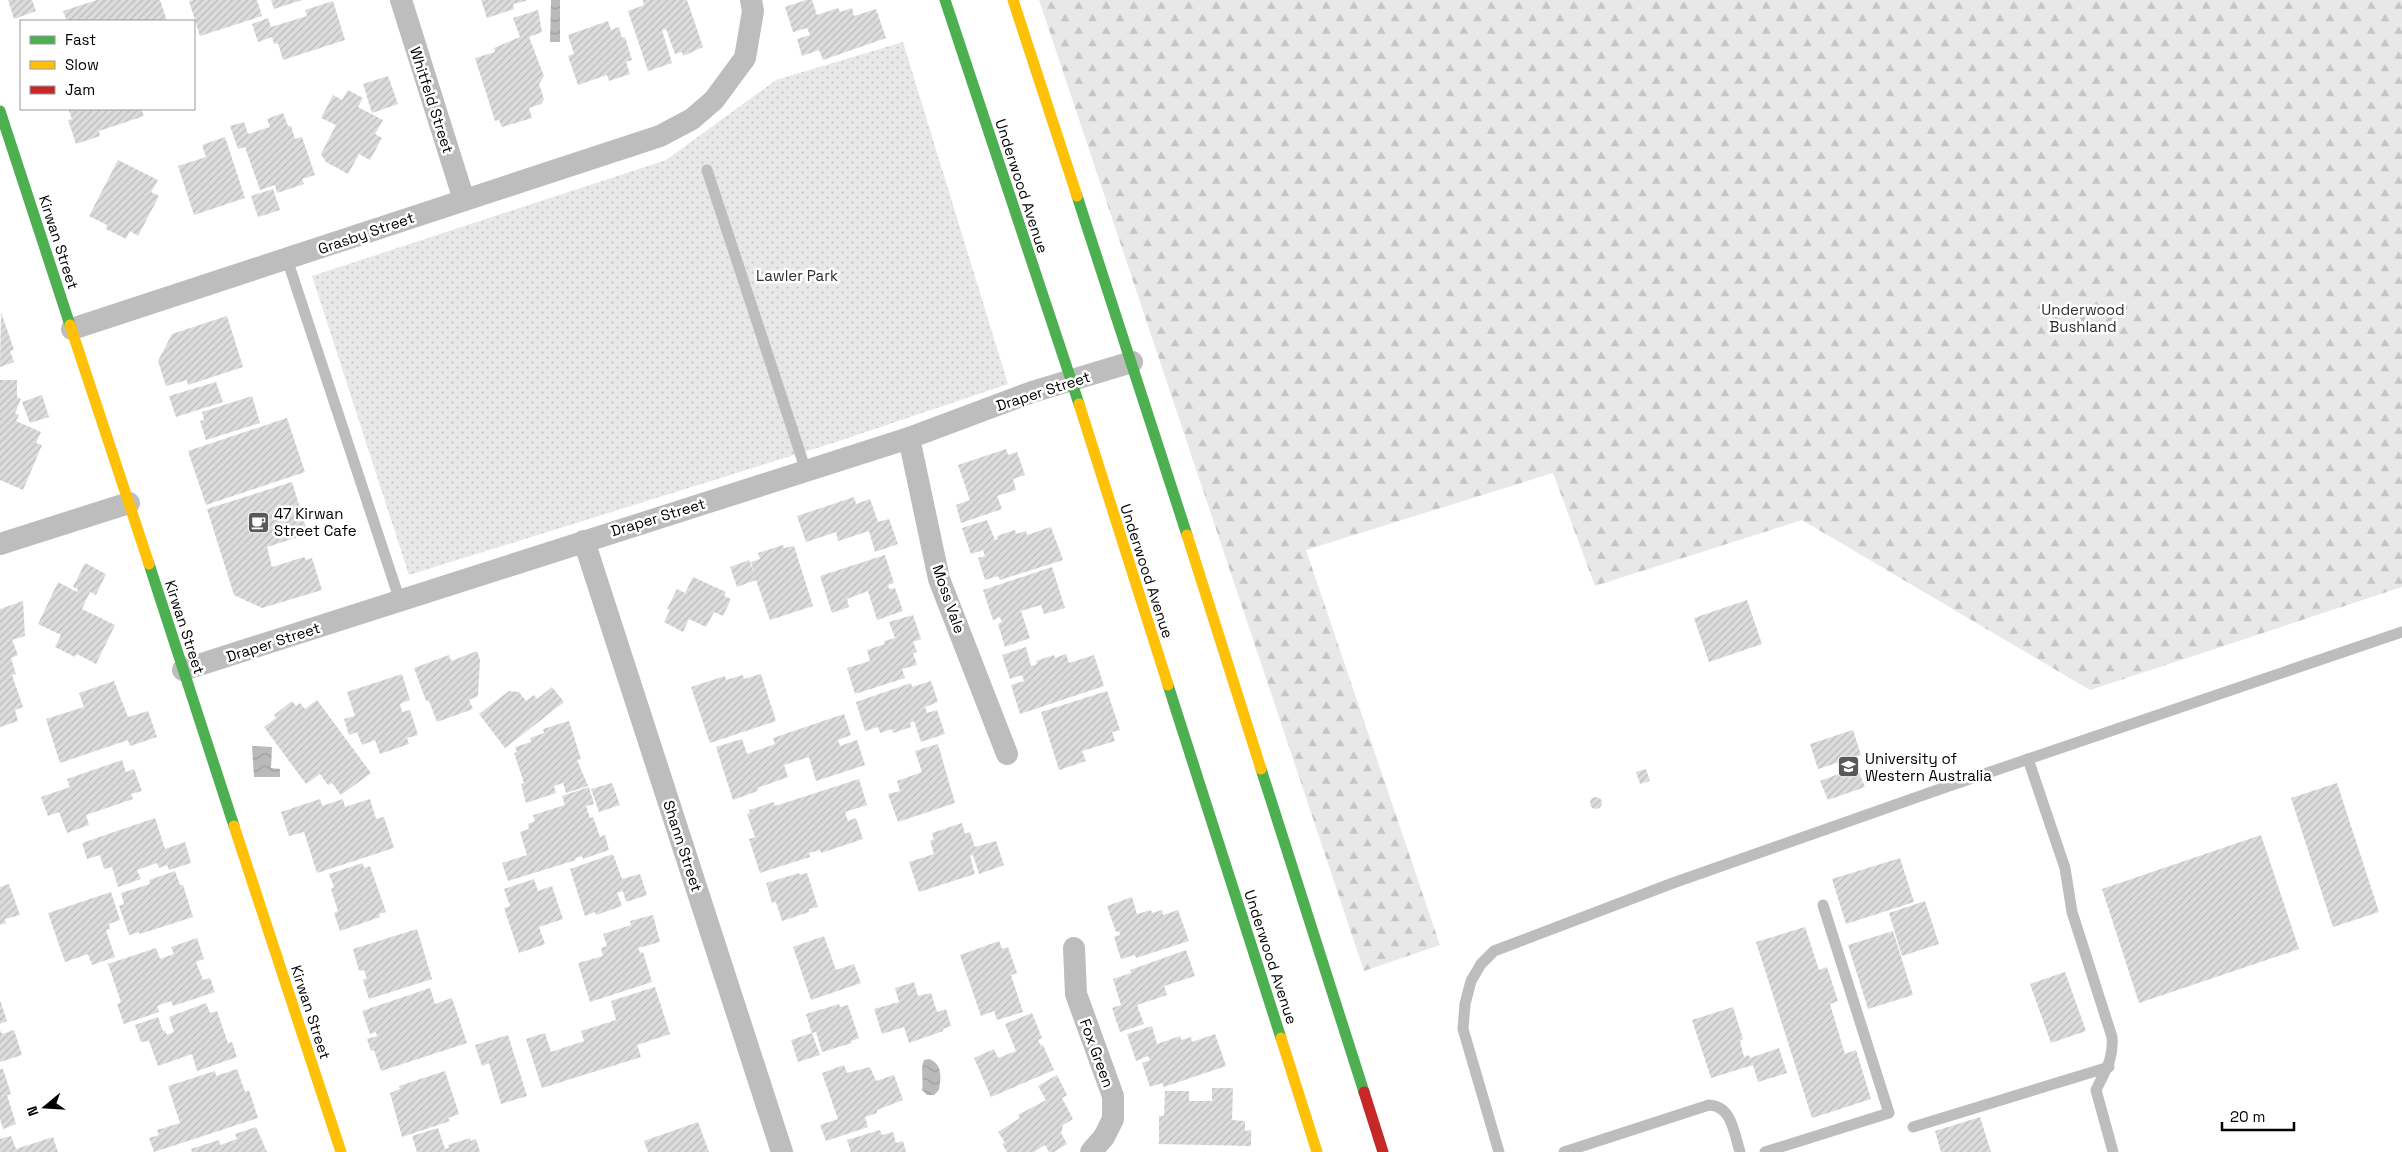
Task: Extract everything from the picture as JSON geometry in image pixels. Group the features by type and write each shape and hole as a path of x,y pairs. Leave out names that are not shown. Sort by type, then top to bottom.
{"main road":[{"name":"Underwood Avenue","path":"945,0 1071,380 1317,1152"},
{"path":"1013,0 1132,362 1383,1152"},
{"name":"Kirwan Street","path":"0,111 341,1152"}],"street":[{"name":"Whitfeld Street","path":"401,0 464,200"},
{"name":"Grasby Street","path":"72,329 660,136 692,119 714,100 745,58 753,11 751,0"},
{"name":"Draper Street","path":"183,670 909,438 1032,392 1132,362"},
{"name":"Moss Vale","path":"909,438 939,579 1007,754"},
{"path":"0,544 128,503"},
{"name":"Shann Street","path":"584,541 782,1152"},
{"name":"Fox Green","path":"1074,948 1076,994 1112,1096 1113,1119 1104,1137 1091,1152"}],"lane":[{"path":"707,170 806,471"},
{"path":"288,259 400,601"},
{"path":"1499,1152 1463,1029 1465,1004 1471,980 1481,964 1494,951 1682,880 2028,759 2402,632"},
{"path":"2028,759 2065,868 2072,912 2112,1037 2114,1052 2109,1067 2096,1090 2113,1152"},
{"path":"1765,1152 1889,1112 1823,905"},
{"path":"1913,1127 2109,1067"},
{"path":"1564,1152 1709,1105 1718,1105 1728,1113 1740,1152"}],"green space":[{"name":"Underwood Bushland","path":"1039,0 2402,0 2402,587 2090,690 1802,520 1595,586 1553,473 1306,550 1440,945 1364,971"},
{"name":"Lawler Park","path":"903,42 1008,384 833,443 409,575 312,276 666,160 776,80"}],"water":[{"path":"551,0 560,0 560,42 550,42"},
{"path":"252,746 272,747 271,768 280,769 280,777 254,777"},
{"path":"929,1059 937,1064 940,1072 939,1090 934,1095 927,1095 922,1090 923,1063 924,1060"}],"building":[{"path":"8,0 32,0 36,11 14,19"},
{"path":"97,0 160,0 167,20 67,20 63,11"},
{"path":"257,0 262,16 200,36 189,1"},
{"path":"271,0 302,0 274,9"},
{"path":"481,0 526,1 513,4 514,9 487,18"},
{"path":"643,0 687,0 703,47 683,56 682,52 675,54 666,29 662,30 672,63 648,71 628,11 644,5"},
{"path":"806,0 812,0 817,15 838,8 840,12 852,8 854,16 876,9 886,38 823,60 819,50 802,56 797,39 810,35 807,28 793,32 785,7"},
{"path":"333,1 345,40 283,60 278,43 274,44 272,37 258,42 252,24 268,18 271,27 307,16 305,10"},
{"path":"538,10 542,32 529,37 544,76 539,84 544,99 541,104 529,108 532,118 502,127 499,120 495,121 475,58 495,52 494,48 520,37 513,18"},
{"path":"608,21 611,30 619,27 622,38 625,37 632,60 626,62 630,74 609,81 607,75 578,85 568,56 574,54 568,35"},
{"path":"388,76 398,104 372,113 363,84"},
{"path":"348,90 363,98 358,107 383,120 375,134 382,138 370,160 359,154 348,174 326,162 321,154 336,125 321,118 333,95 342,100"},
{"path":"68,110 141,110 144,116 99,131 100,136 76,144 68,120 72,119"},
{"path":"283,113 288,126 291,126 295,139 302,137 315,175 302,179 304,184 277,193 275,185 260,190 245,147 238,149 230,126 244,122 248,134 270,127 267,119"},
{"path":"225,137 245,198 194,215 178,166 206,157 202,145"},
{"path":"118,160 158,180 151,192 159,196 138,236 130,231 126,239 106,229 107,225 89,216"},
{"path":"273,189 280,210 258,217 251,196"},
{"path":"1,312 14,350 10,351 14,362 0,367"},
{"path":"227,316 243,367 188,385 187,380 166,386 158,361 172,334"},
{"path":"0,380 17,380 17,397 21,399 15,413 19,415 16,421 41,432 36,443 42,445 23,490 0,480"},
{"path":"216,382 223,402 176,417 169,396"},
{"path":"42,395 49,417 30,423 22,402"},
{"path":"252,396 260,423 206,440 200,421 204,420 202,412"},
{"path":"287,418 305,472 206,505 188,451"},
{"path":"1006,449 1008,455 1017,452 1025,475 1013,479 1016,490 997,496 1002,509 961,523 956,505 970,500 958,465"},
{"path":"292,482 308,534 267,547 272,567 304,557 306,560 312,558 322,590 262,608 234,595 207,509"},
{"path":"854,497 856,504 870,499 878,522 889,519 898,544 875,552 869,531 838,541 836,532 806,542 797,516"},
{"path":"987,520 995,540 998,539 997,536 1015,530 1016,534 1026,531 1027,535 1051,527 1063,560 1000,580 998,576 985,580 978,558 985,556 983,550 971,554 962,528"},
{"path":"783,545 784,548 794,546 813,606 770,620 756,580 737,587 730,567 749,560 754,573 751,562 760,559 758,553"},
{"path":"885,555 894,583 888,585 889,589 895,588 903,611 877,620 868,591 847,599 849,607 832,613 820,576"},
{"path":"85,563 106,574 96,595 90,592 82,609 115,625 96,664 77,654 75,657 55,647 61,635 38,624 58,582 77,592 78,589 73,587"},
{"path":"1052,567 1065,608 1044,614 1041,605 1021,611 1030,638 1005,647 998,624 1002,622 1000,617 993,620 983,590"},
{"path":"693,577 726,592 724,596 731,599 723,616 714,612 706,627 689,619 683,632 664,622 670,610 667,609 677,589 685,593"},
{"path":"1747,600 1762,644 1709,662 1694,618"},
{"path":"23,601 25,636 12,640 18,655 11,658 16,674 12,675 23,707 15,710 18,721 0,727 0,609"},
{"path":"913,615 921,639 913,642 917,652 913,653 917,665 902,669 905,678 855,694 847,668 870,661 867,650 885,644 884,641 895,638 889,622"},
{"path":"1026,647 1031,666 1037,664 1036,661 1054,655 1055,658 1066,654 1069,663 1094,655 1104,686 1020,714 1011,685 1024,681 1022,675 1010,679 1002,655"},
{"path":"477,651 480,660 478,696 469,700 473,709 437,722 429,701 426,701 414,668 449,655 451,661"},
{"path":"402,674 410,700 400,704 402,712 410,710 418,735 407,738 409,744 380,754 375,740 362,745 357,732 349,735 344,719 355,716 347,692"},
{"path":"761,674 776,721 710,743 691,687 725,676 726,680 743,675 744,679"},
{"path":"114,681 128,717 148,711 157,737 130,746 128,740 60,763 46,719 84,707 79,693"},
{"path":"931,681 938,702 925,707 927,713 937,710 945,734 921,742 914,721 910,723 911,727 893,733 892,729 880,733 878,727 865,731 856,702 911,683 912,687"},
{"path":"552,687 564,702 505,748 479,714 509,691 519,692 526,701 534,695 537,699"},
{"path":"1107,691 1120,730 1112,732 1115,741 1082,751 1086,761 1059,770 1041,712"},
{"path":"317,700 371,773 341,795 332,783 328,785 320,774 306,784 264,727 276,718 274,715 292,701 296,706 300,703 305,709"},
{"path":"844,714 851,735 838,740 840,746 857,740 865,765 816,781 809,757 784,765 788,777 757,788 758,791 733,800 716,747 742,739 747,754 775,744 773,738"},
{"path":"569,721 581,759 577,760 588,786 566,793 563,783 554,786 556,793 526,803 521,784 524,783 514,753 517,752 515,747 531,742 530,738 544,733 543,729"},
{"path":"1853,730 1861,755 1818,769 1810,744"},
{"path":"938,744 955,803 898,822 888,794 900,791 897,781 922,772 915,751"},
{"path":"122,760 126,772 134,769 142,791 131,794 133,799 86,815 89,825 67,833 59,812 48,816 41,797 70,787 67,779"},
{"path":"1857,767 1865,787 1828,800 1820,781"},
{"path":"1646,769 1650,781 1640,784 1636,772"},
{"path":"859,779 867,805 845,812 848,821 856,818 863,839 821,853 820,850 809,853 810,857 760,873 749,839 755,837 747,814 750,813 749,810 774,802 775,806"},
{"path":"612,783 620,805 599,812 591,789"},
{"path":"2337,783 2379,912 2333,927 2291,798"},
{"path":"589,787 594,804 586,806 590,818 593,817 600,837 605,835 609,850 583,859 582,856 575,858 576,860 508,881 502,863 527,855 520,832 529,829 528,824 535,821 533,815 565,805 562,796"},
{"path":"1596,797 1602,803 1596,809 1590,803"},
{"path":"320,799 322,806 343,799 345,807 370,799 376,819 384,817 394,848 317,873 304,832 289,836 281,812"},
{"path":"155,818 165,849 185,842 191,863 169,870 167,865 159,868 157,863 137,870 141,879 118,887 112,867 104,869 100,855 87,859 82,843"},
{"path":"962,823 965,834 970,832 975,847 996,841 1004,865 979,874 973,855 970,856 975,874 919,892 909,862 934,854 930,841 934,839 932,833"},
{"path":"2261,835 2299,949 2139,1003 2102,889"},
{"path":"613,854 622,879 640,874 647,895 626,902 623,891 617,893 622,906 596,915 595,912 585,916 570,869"},
{"path":"1900,858 1914,902 1846,924 1832,879"},
{"path":"363,863 364,868 370,866 386,912 379,914 380,917 340,931 334,913 338,911 331,889 334,887 329,874"},
{"path":"175,871 180,885 183,885 193,917 140,934 139,932 129,935 119,906 124,904 121,893 150,884 149,880"},
{"path":"799,873 800,875 807,873 818,907 782,921 776,902 772,903 766,883"},
{"path":"534,879 538,891 552,886 563,919 539,927 545,944 519,953 504,908 510,906 504,889"},
{"path":"9,884 20,915 5,919 6,923 0,925 0,887"},
{"path":"111,892 120,920 109,924 110,929 106,930 115,957 92,965 88,954 65,962 48,913"},
{"path":"1132,897 1137,914 1151,910 1152,913 1162,910 1163,915 1178,910 1189,941 1136,958 1135,955 1121,959 1114,937 1120,935 1119,931 1116,932 1107,906"},
{"path":"1925,901 1939,944 1902,956 1889,913"},
{"path":"653,915 660,942 638,948 640,953 643,952 652,982 590,1002 578,963 603,956 601,948 607,946 603,934 631,925 630,921"},
{"path":"1805,927 1819,970 1827,967 1838,1001 1830,1004 1845,1054 1856,1050 1871,1099 1812,1118 1756,942"},
{"path":"417,929 432,979 369,999 363,980 367,978 364,970 359,971 353,949"},
{"path":"1893,931 1913,995 1868,1009 1848,945"},
{"path":"824,936 836,970 854,964 861,983 811,1000 793,947"},
{"path":"197,938 204,959 196,962 203,980 210,978 215,992 173,1006 171,1001 157,1006 159,1012 124,1024 117,1004 121,1002 108,964 156,948 160,959 174,954 171,947"},
{"path":"999,941 1002,949 1008,947 1017,973 1011,975 1023,1012 997,1020 994,1011 981,1016 960,955"},
{"path":"1186,950 1195,976 1164,986 1167,995 1137,1005 1144,1024 1120,1032 1112,1008 1121,1005 1113,979 1131,973 1130,970"},
{"path":"2065,972 2086,1031 2051,1043 2030,984"},
{"path":"914,982 918,996 931,993 937,1012 946,1009 951,1026 943,1029 943,1031 909,1043 904,1027 882,1034 874,1009 899,1002 895,988"},
{"path":"655,987 670,1034 637,1045 641,1057 542,1088 526,1039 545,1033 551,1052 584,1041 581,1031 616,1020 611,1001"},
{"path":"430,988 435,1004 452,998 467,1043 381,1071 374,1050 371,1051 367,1039 377,1036 376,1032 370,1034 362,1011"},
{"path":"0,1000 7,1021 0,1024"},
{"path":"206,1003 210,1013 217,1011 228,1043 232,1042 237,1057 197,1071 192,1054 158,1066 149,1041 141,1042 135,1025 158,1017 163,1031 167,1035 174,1032 169,1017"},
{"path":"839,1004 840,1007 848,1005 859,1038 851,1041 852,1043 822,1052 816,1032 812,1033 806,1014"},
{"path":"1733,1007 1743,1039 1740,1041 1744,1057 1749,1055 1750,1058 1779,1048 1787,1073 1758,1082 1753,1065 1711,1078 1692,1020"},
{"path":"1032,1013 1042,1038 1038,1040 1041,1046 1043,1045 1054,1070 991,1097 974,1058 994,1049 998,1058 1016,1051 1005,1024"},
{"path":"1152,1026 1157,1044 1180,1036 1181,1040 1191,1037 1192,1042 1215,1034 1226,1066 1164,1087 1162,1083 1150,1087 1142,1063 1150,1060 1148,1056 1136,1061 1127,1034"},
{"path":"0,1030 2,1034 14,1030 22,1055 0,1062"},
{"path":"812,1033 820,1055 798,1062 791,1040"},
{"path":"508,1035 527,1096 501,1104 489,1063 482,1066 475,1045"},
{"path":"844,1065 847,1073 870,1067 876,1081 894,1075 903,1100 865,1117 868,1127 826,1141 820,1125 838,1119 822,1073"},
{"path":"0,1069 3,1069 11,1094 7,1095 16,1124 3,1129 0,1119"},
{"path":"237,1069 245,1092 249,1090 258,1118 154,1152 149,1138 159,1135 157,1130 180,1123 168,1086 215,1071 216,1076"},
{"path":"445,1071 459,1114 448,1118 450,1121 402,1137 390,1093 400,1089 399,1086"},
{"path":"1057,1075 1067,1095 1062,1098 1073,1119 1063,1125 1061,1133 1067,1144 1054,1152 1049,1152 1045,1145 1034,1152 1007,1152 1002,1144 1005,1143 998,1132 1020,1118 1018,1115 1046,1100 1038,1086"},
{"path":"1212,1088 1233,1088 1232,1120 1245,1121 1245,1131 1251,1130 1251,1146 1159,1144 1159,1116 1164,1116 1165,1091 1189,1091 1189,1101 1212,1101"},
{"path":"1980,1117 1991,1152 1941,1152 1935,1131"},
{"path":"698,1122 709,1152 648,1152 644,1141"},
{"path":"256,1127 267,1152 192,1152 191,1149 219,1140 220,1145 237,1139 235,1134"},
{"path":"438,1128 445,1149 449,1148 448,1145 470,1138 471,1141 476,1139 480,1152 417,1152 412,1136"},
{"path":"880,1130 882,1135 893,1132 896,1143 903,1141 906,1152 851,1152 847,1140"},
{"path":"11,1136 16,1149 53,1137 58,1152 0,1152 0,1139"}],"traffic: fast":[{"path":"945,0 1079,404"},
{"path":"0,111 70,325"},
{"path":"1077,196 1187,535"},
{"path":"149,564 234,826"},
{"path":"1168,685 1281,1038"},
{"path":"1261,769 1364,1092"}],"traffic: slow":[{"path":"1013,0 1077,196"},
{"path":"70,325 149,564"},
{"path":"1079,404 1168,685"},
{"path":"1187,535 1261,769"},
{"path":"234,826 341,1152"},
{"path":"1281,1038 1317,1152"}],"traffic: jam":[{"path":"1364,1092 1383,1152"}],"place":[{"name":"47 Kirwan Street Cafe","path":"258,522"},
{"name":"University of Western Australia","path":"1849,767"}]}
